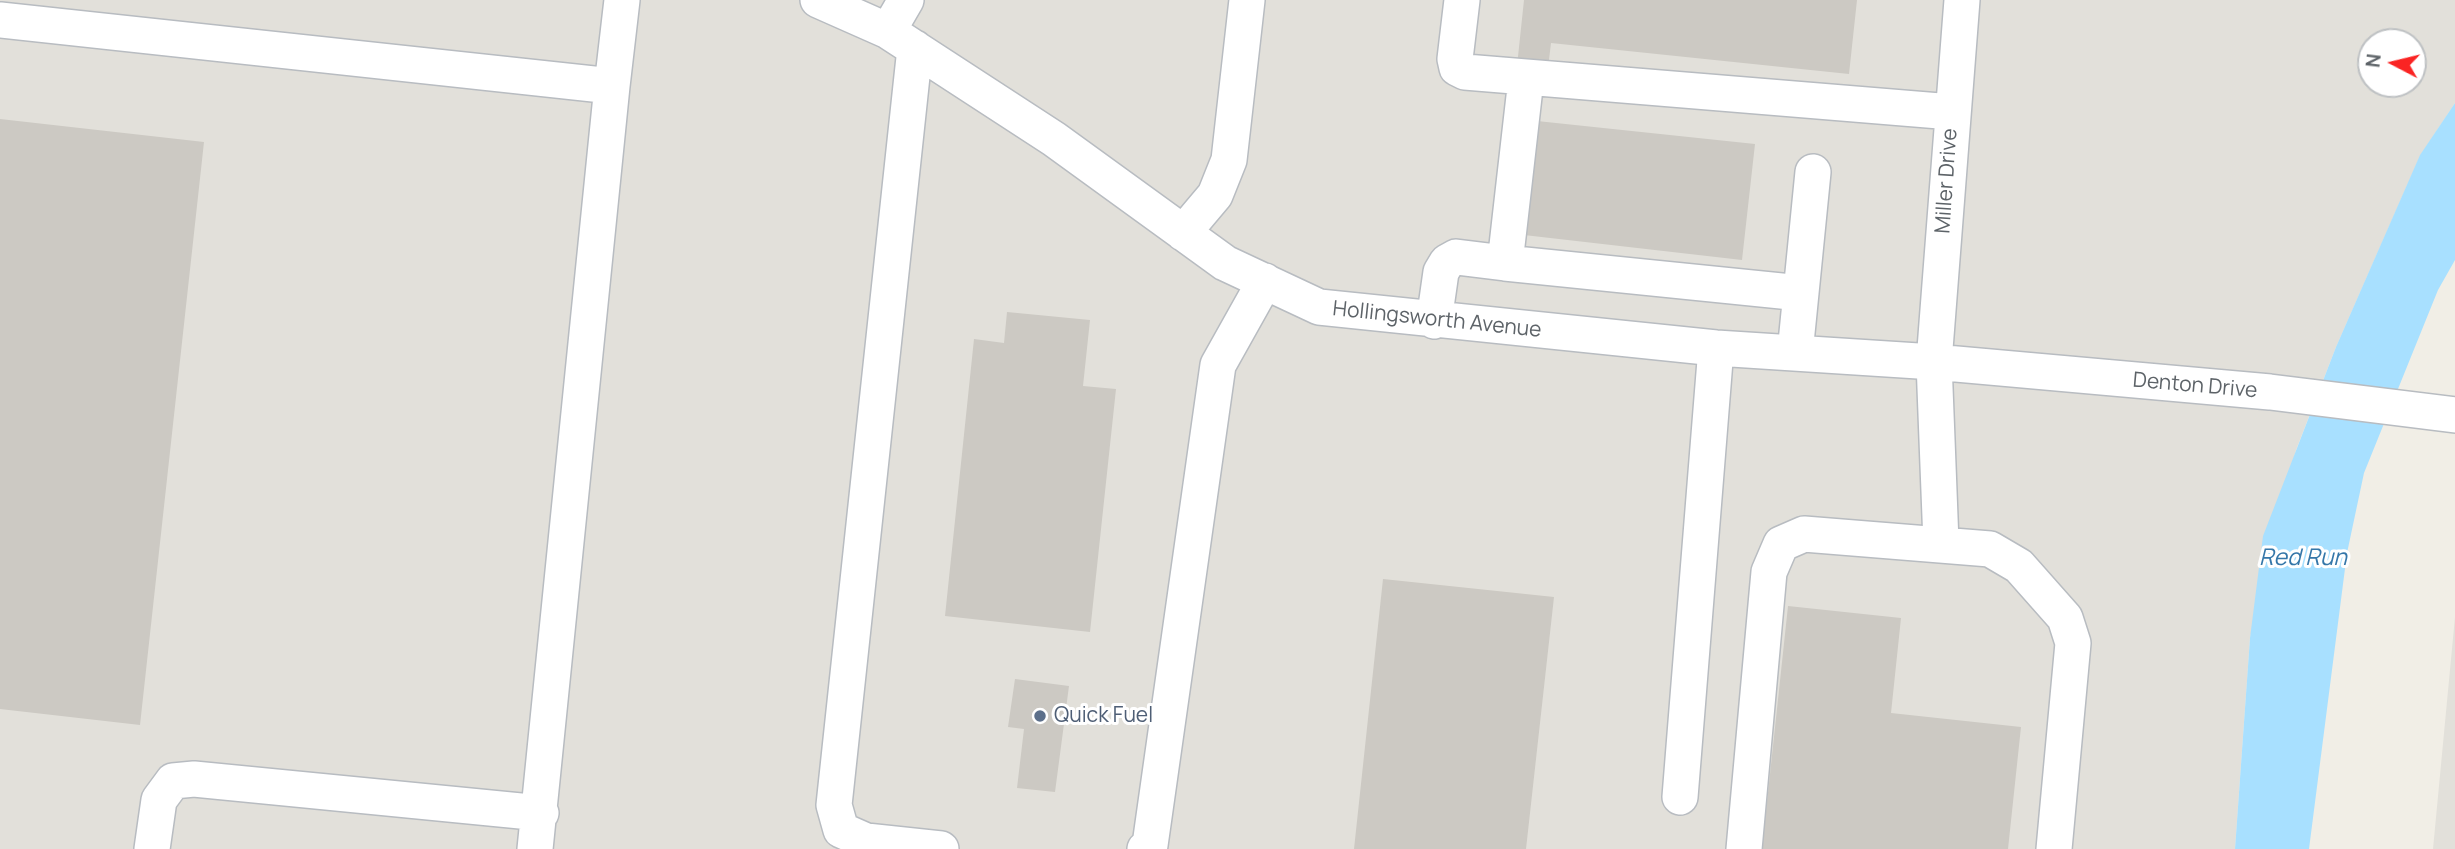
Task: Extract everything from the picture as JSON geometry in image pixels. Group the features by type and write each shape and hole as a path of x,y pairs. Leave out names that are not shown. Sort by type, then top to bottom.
{"street":[{"path":"535,849 541,813 622,0"},
{"name":"Hollingsworth Avenue","path":"818,0 902,39 1054,139 1225,263 1319,307 1434,321 1716,348 1934,362"},
{"path":"906,0 834,805 841,830 866,841 941,849"},
{"path":"1183,233 1215,195 1229,160 1247,0"},
{"path":"1462,0 1455,59 1457,68 1465,72 1526,79 1952,111"},
{"name":"Miller Drive","path":"1941,543 1934,362 1962,0"},
{"path":"0,20 612,86"},
{"path":"1505,263 1526,79"},
{"path":"1795,353 1813,172"},
{"path":"1434,321 1441,272 1447,262 1456,257 1801,293"},
{"path":"1145,849 1150,845 1217,365 1265,281"},
{"path":"1680,797 1716,348"},
{"name":"Denton Drive","path":"1934,362 2270,392 2443,414"},
{"path":"1744,849 1769,572 1781,544 1804,534 1990,549 2019,566 2065,618 2073,643 2054,849"},
{"path":"152,849 159,800 173,781 194,779 541,813"}],"shaded area":[{"path":"0,0 2455,0 2455,103 2420,156 2336,347 2296,450 2250,638 2235,849 0,849"},
{"path":"2455,617 2455,849 2433,849"}],"water":[{"name":"Red Run","path":"2455,103 2455,260 2438,290 2364,473 2347,553 2309,849 2235,849 2250,638 2263,536 2336,347 2420,155"}],"building":[{"path":"1524,0 1857,0 1849,74 1551,43 1548,68 1517,66"},
{"path":"0,119 204,142 140,725 0,709"},
{"path":"1537,121 1755,144 1742,260 1524,235"},
{"path":"1007,312 1090,320 1083,386 1116,389 1090,632 945,616 974,339 1004,343"},
{"path":"1383,579 1554,597 1526,849 1354,849"},
{"path":"1788,606 1901,618 1891,713 2021,727 2008,849 1762,849"},
{"path":"1015,679 1069,686 1055,792 1017,788 1024,729 1008,727"}],"place":[{"name":"Quick Fuel","path":"1040,716"}]}
